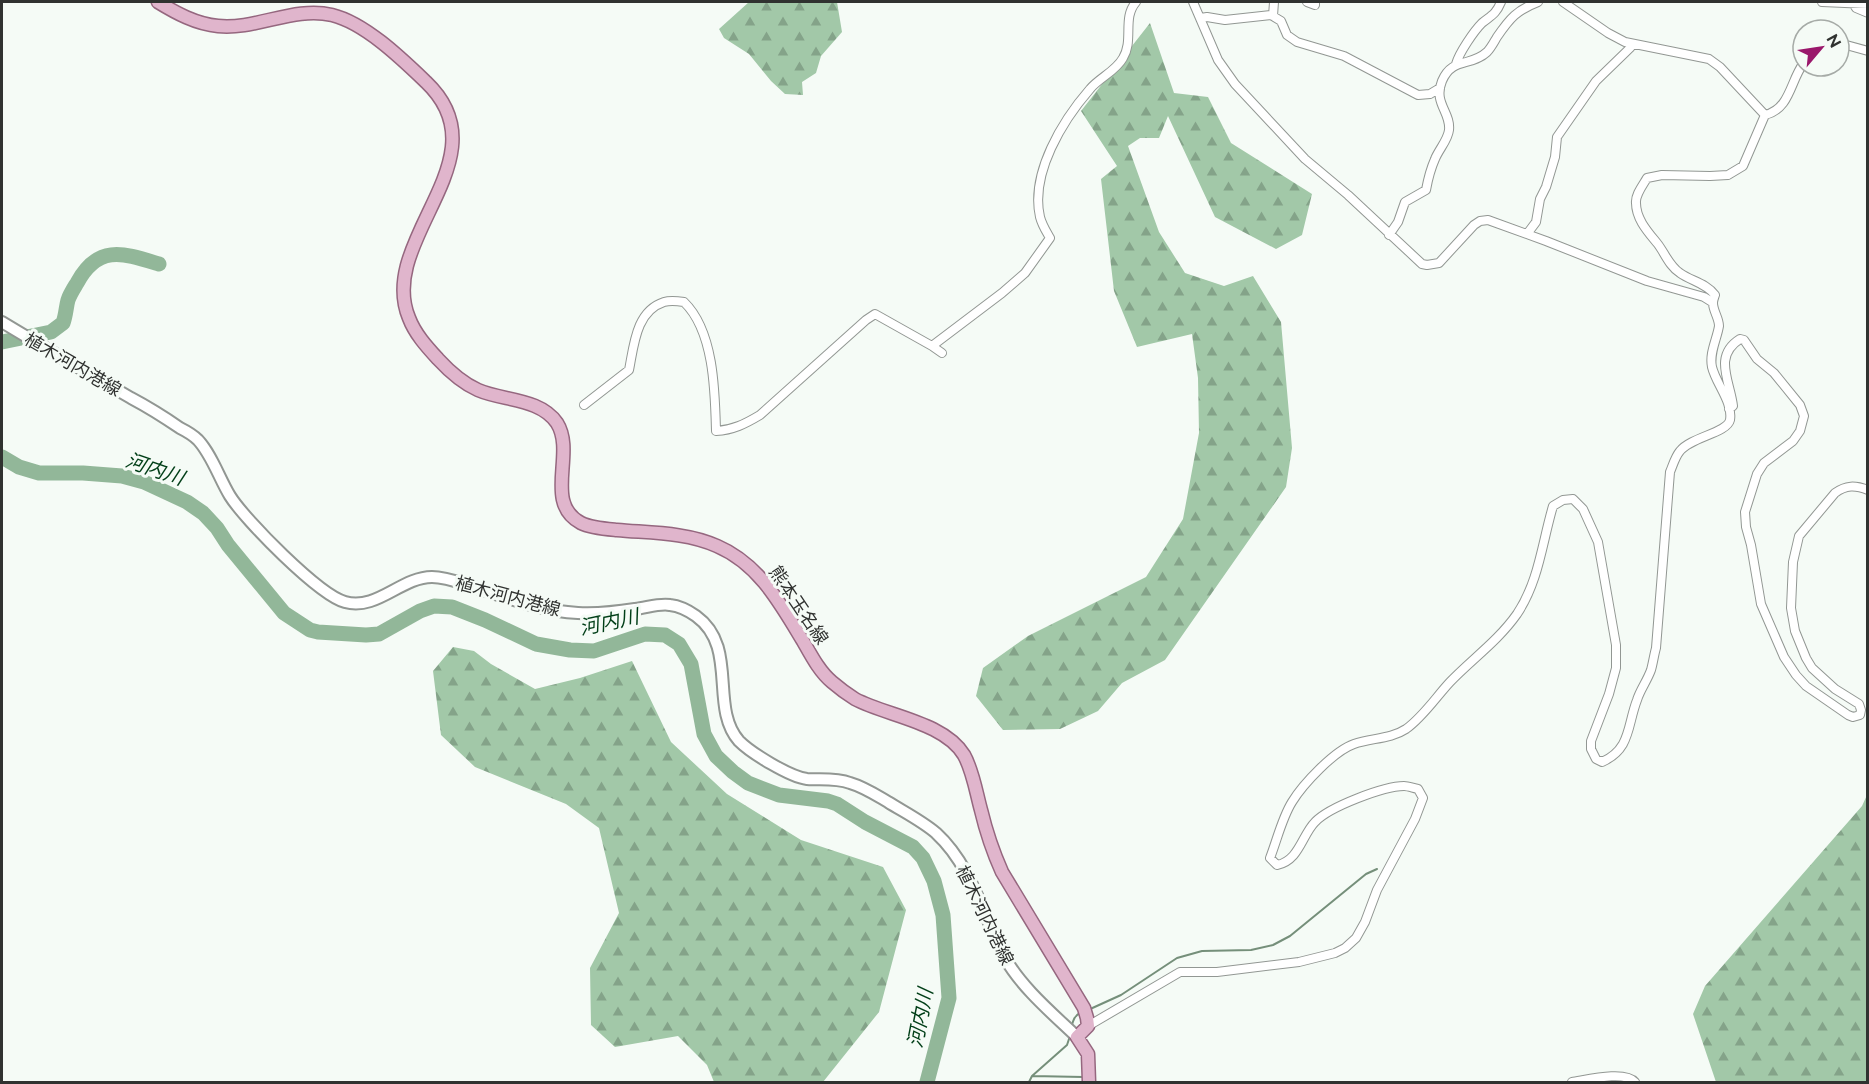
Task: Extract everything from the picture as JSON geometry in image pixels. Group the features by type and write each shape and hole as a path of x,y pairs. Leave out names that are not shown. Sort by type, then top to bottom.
{"main road":[{"name":"熊本玉名線","path":"158,2 178,14 202,23 219,26 250,24 309,13 331,15 347,20 384,46 429,84 443,103 451,121 453,135 451,160 406,267 404,300 408,317 418,335 462,382 489,394 526,403 546,412 555,420 563,440 563,499 568,513 581,523 597,528 701,540 738,557 768,587 820,669 832,682 853,698 940,733 963,753 992,849 1002,872 1084,1008 1088,1026"},
{"name":"植木河内港線","path":"2,322 162,415 197,439 231,497 244,514 292,563 332,597 345,602 366,602 403,585 434,576 552,611 598,614 668,604 694,615 711,632 717,645 729,723 736,737 746,748 798,777 848,782 867,790 919,820 937,834 964,867 1006,961 1020,981 1077,1036"},
{"path":"1088,1026 1077,1036 1088,1054 1089,1083"}],"street":[{"path":"932,346 1025,273 1050,238 1040,217 1039,199 1040,186 1049,154 1068,116 1096,82 1122,61 1128,48 1130,12 1136,2"},
{"path":"1088,1026 1180,972 1217,972 1299,962 1335,953 1356,938 1365,922 1377,890 1415,819 1423,798 1418,789 1405,786 1388,788 1343,804 1313,823 1293,857 1277,865 1270,858 1290,804 1299,791 1335,755 1351,745 1392,736 1406,729 1451,681 1485,651 1517,614 1532,584 1542,555 1553,506 1563,500 1573,500 1583,509 1599,542 1616,645 1616,668 1609,694 1591,741 1591,749 1596,759 1602,762 1612,758 1629,734 1636,700 1651,670 1656,648 1670,472 1674,459 1680,450 1693,440 1727,426 1730,419 1729,409 1711,361 1719,323 1712,302 1704,297 1647,281 1488,220 1480,220 1474,225 1439,263 1422,264 1348,195 1305,159 1235,84 1218,60 1193,2"},
{"path":"1273,16 1274,2"},
{"path":"1308,2 1315,5 1315,2"},
{"path":"1456,64 1458,57 1482,24 1494,16 1501,2"},
{"path":"1389,235 1398,222 1405,202 1426,190 1431,168 1447,136 1449,122 1440,103 1440,87 1446,73 1456,64 1474,60 1486,52 1510,19 1518,12 1538,2"},
{"path":"1563,2 1618,40 1632,45 1709,59 1765,115"},
{"path":"1822,2 1868,4"},
{"path":"1853,3 1856,8 1868,13"},
{"path":"1201,18 1225,20 1273,16 1281,21 1287,35 1297,42 1344,56 1418,95 1430,94 1440,87"},
{"path":"1527,234 1536,222 1540,199 1555,157 1557,137 1596,81 1632,45"},
{"path":"1851,46 1868,51"},
{"path":"1712,302 1715,295 1710,288 1676,271 1662,253 1638,216 1635,201 1647,178 1662,175 1728,175 1743,166 1765,115 1780,108 1796,78"},
{"path":"584,405 629,370 633,346 643,317 652,308 666,301 684,302 705,338 715,388 716,431 744,425 760,415 875,314 942,353"},
{"path":"1729,409 1734,406 1725,371 1725,356 1740,339 1744,340 1757,359 1774,373 1800,405 1804,416 1800,431 1793,441 1764,463 1754,483 1745,512 1761,604 1784,657 1796,675 1806,686 1848,716 1853,717 1860,715 1859,704 1835,689 1812,668 1795,631 1791,608 1793,562 1800,536 1835,493 1851,486 1868,490"},
{"path":"1572,1083 1622,1076 1632,1078 1635,1083"}],"green space":[{"path":"749,2 837,2 842,32 821,56 816,73 802,82 803,95 785,94 749,54 724,38 719,29"},
{"path":"1150,23 1174,93 1208,97 1231,143 1312,194 1302,235 1276,249 1215,217 1168,116 1159,138 1140,138 1128,146 1159,232 1185,273 1224,286 1253,276 1281,322 1292,448 1286,487 1165,660 1122,683 1098,711 1060,729 1003,730 976,696 983,668 1028,636 1146,577 1183,519 1199,433 1198,378 1192,334 1137,347 1114,291 1101,179 1117,166 1081,111"},
{"path":"453,647 474,651 491,664 535,689 580,678 632,661 671,742 727,794 801,840 883,867 906,910 879,1012 823,1082 714,1082 707,1065 678,1036 615,1047 591,1025 590,968 619,913 599,828 566,804 475,767 441,735 433,671"},
{"path":"1867,795 1867,1082 1716,1082 1693,1014 1705,986 1862,806"}],"waterway":[{"path":"2,342 51,332 63,323 73,289 85,271 103,257 123,255 159,264"},
{"name":"河内川","path":"2,457 19,467 39,473 122,476 144,482 187,502 203,513 217,528 228,545 284,613 310,630 379,634 420,611 434,606 452,607 536,644 570,650 594,651 645,634 665,635 679,644 691,664 704,734 716,756 733,772 748,783 779,795 837,804 865,822 913,847 923,858 934,881 943,915 949,998 927,1082"},
{"path":"1088,1010 1121,995 1177,958 1202,951 1251,950 1273,945 1290,936 1366,874 1377,869"},
{"path":"1071,1028 1075,1017 1080,1013"},
{"path":"1029,1082 1032,1076 1067,1045 1070,1036"},
{"path":"1032,1076 1083,1077"}]}
